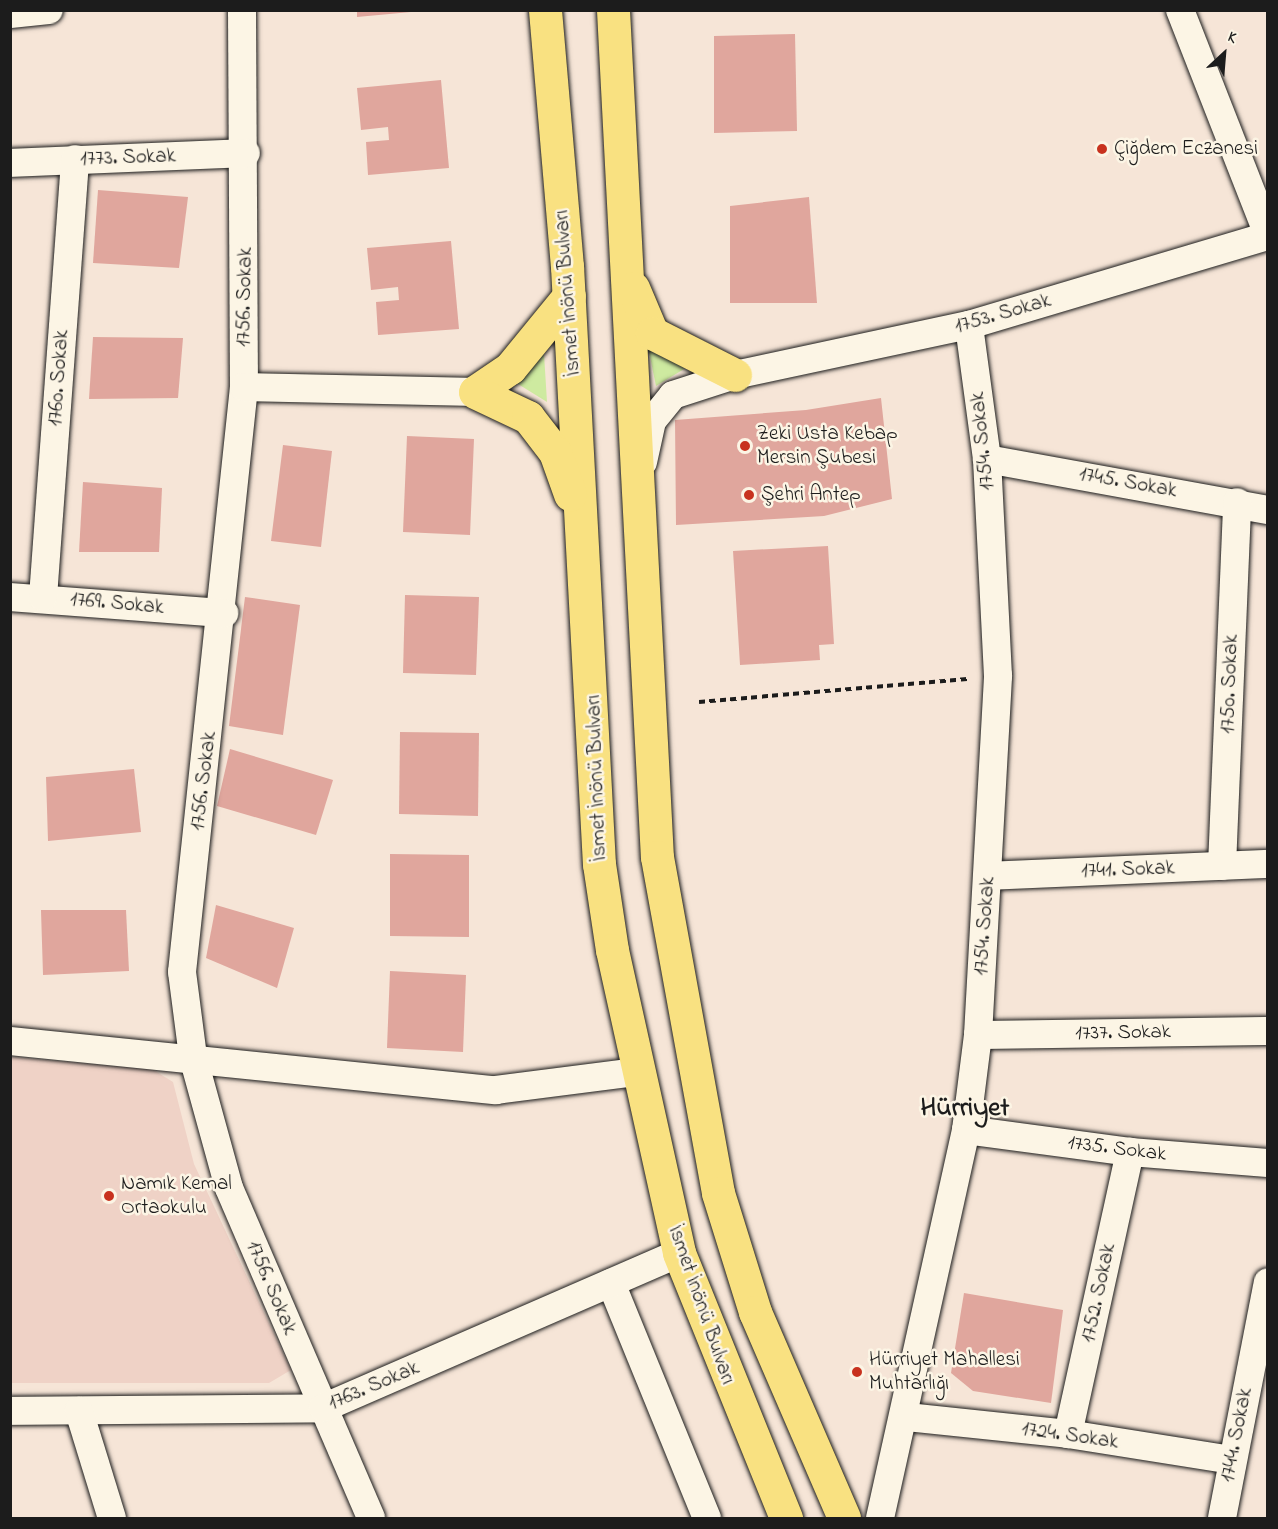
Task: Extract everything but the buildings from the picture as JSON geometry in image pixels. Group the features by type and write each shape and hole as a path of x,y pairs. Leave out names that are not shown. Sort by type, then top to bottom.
{"main road":[{"name":"İsmet İnönü Bulvarı","path":"545,10 569,296 599,864 637,1072 679,1253 786,1518"},
{"path":"613,10 635,480 657,857 718,1194 755,1312 844,1518"},
{"path":"625,266 652,333 735,375"},
{"path":"475,392 510,368 569,296"},
{"path":"475,392 528,417 555,452 581,526"}],"street":[{"path":"10,14 49,10"},
{"name":"1756. Sokak","path":"242,10 246,153 244,387 224,613 182,972 193,1057 229,1188 371,1518"},
{"path":"1180,10 1268,235"},
{"name":"1773. Sokak","path":"10,163 246,153"},
{"name":"1760. Sokak","path":"43,597 75,159"},
{"name":"1753. Sokak","path":"635,480 652,421 673,395 735,375 969,325 1268,235"},
{"name":"1754. Sokak","path":"880,1518 907,1417 966,1130 978,1035 998,676 987,459 969,325"},
{"path":"244,387 475,392"},
{"name":"1745. Sokak","path":"987,459 1237,502 1268,510"},
{"name":"1750. Sokak","path":"1222,866 1237,502"},
{"name":"1769. Sokak","path":"10,597 43,597 224,613"},
{"name":"1741. Sokak","path":"988,876 1268,864"},
{"name":"1737. Sokak","path":"978,1035 1268,1031"},
{"path":"10,1041 193,1057 496,1090 637,1072"},
{"name":"1735. Sokak","path":"966,1130 1130,1152 1268,1163"},
{"name":"1752. Sokak","path":"1068,1434 1130,1152"},
{"name":"1763. Sokak","path":"10,1411 323,1408 679,1253"},
{"name":"1744. Sokak","path":"1222,1518 1268,1282"},
{"path":"611,1283 707,1518"},
{"path":"80,1411 112,1518"},
{"name":"1724. Sokak","path":"907,1417 1068,1434 1232,1460"}],"path":[{"path":"699,702 998,676"}],"shaded area":[{"name":"Namık Kemal Ortaokulu","path":"10,1057 152,1069 173,1082 194,1164 291,1370 269,1383 11,1383"}],"green space":[{"path":"648,347 694,363 656,386"},
{"path":"544,354 547,402 510,379"}],"place":[{"name":"Çiğdem Eczanesi","path":"1102,149"},
{"name":"Zeki Usta Kebap Mersin Şubesi","path":"745,446"},
{"name":"Şehri Antep","path":"749,495"},
{"name":"Namık Kemal Ortaokulu","path":"109,1196"},
{"name":"Hürriyet Mahallesi Muhtarlığı","path":"857,1372"}],"district":[{"name":"Hürriyet","path":"965,1109"}]}
